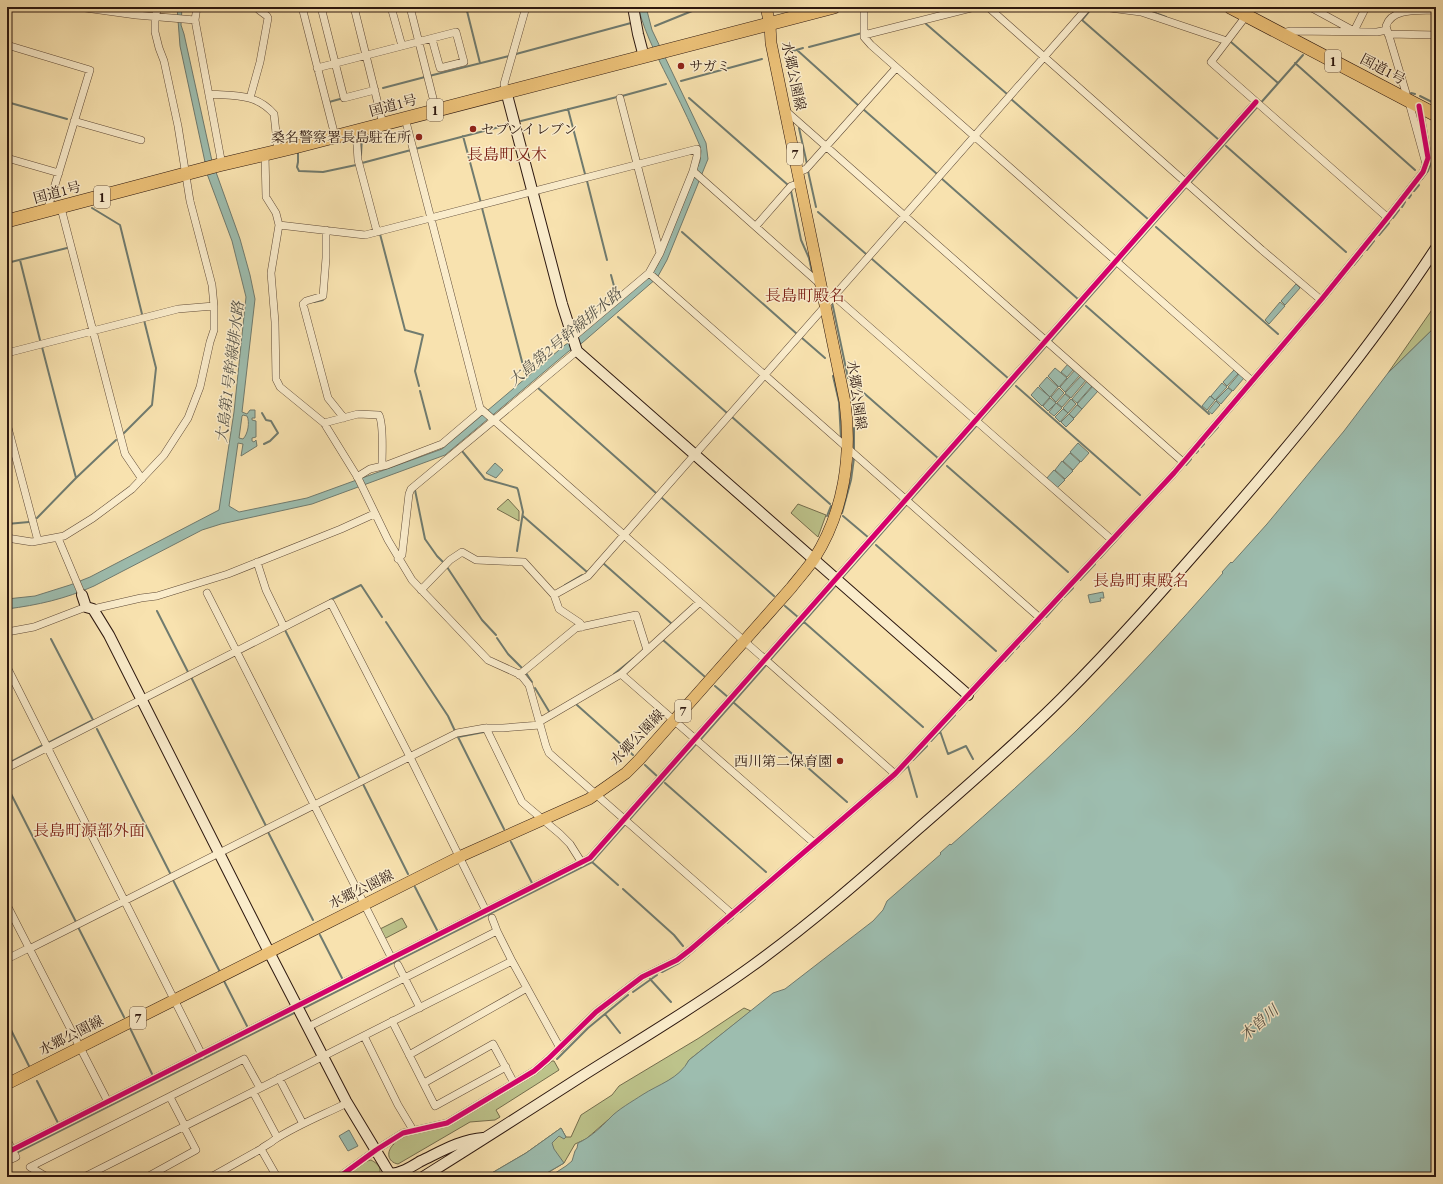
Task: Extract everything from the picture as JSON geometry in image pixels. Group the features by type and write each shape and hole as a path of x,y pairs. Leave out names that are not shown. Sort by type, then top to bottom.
{"highway":[{"name":"国道1号","path":"7,221 506,91 770,25 834,7"},
{"name":"国道1号","path":"1230,7 1282,33 1415,106 1436,115"}],"main road":[{"name":"水郷公園線","path":"7,1084 459,857 596,795 639,760 814,560 831,524 839,501 847,466 848,424 845,402 826,306 820,284 799,172 771,43 770,25 766,7"},
{"name":"水郷公園線","path":"770,25 773,7"}],"street":[{"path":"78,7 155,17 192,20"},
{"path":"7,538 32,542 64,536 132,489 164,455 188,418 200,387 214,330 212,285 190,201 192,173 181,140 164,61 155,32 155,17 158,7"},
{"path":"197,7 192,20 209,94 220,165"},
{"path":"250,98 260,62 268,18 260,10 260,7"},
{"path":"302,7 335,136"},
{"path":"321,7 344,98 375,90"},
{"path":"354,7 384,124"},
{"path":"392,7 402,46"},
{"path":"410,7 436,110"},
{"path":"526,7 504,84 562,304 576,350 968,695"},
{"path":"633,7 638,34 653,54"},
{"path":"864,7 864,37 871,45 1252,381"},
{"path":"864,33 975,7"},
{"path":"988,7 1262,250 1321,300"},
{"path":"554,595 588,576 1088,7"},
{"path":"1102,7 1141,12 1227,41"},
{"path":"1310,7 1354,31"},
{"path":"1354,31 1366,7"},
{"path":"1406,93 1386,26 1387,22 1396,14 1400,13 1436,10"},
{"path":"1246,16 1211,62 1388,218"},
{"path":"1282,33 1292,31 1354,31 1436,36"},
{"path":"317,68 456,32 464,62 440,68 432,39"},
{"path":"7,45 90,70 47,211"},
{"path":"799,172 806,169 896,68"},
{"path":"209,94 253,98 270,110 274,114 278,151"},
{"path":"620,98 660,253"},
{"path":"13,1152 202,1055 299,1009 392,959 590,858 627,821 838,582 907,501 978,423 1258,104"},
{"path":"339,1177 399,1135 413,1130 447,1123 534,1071 560,1048 596,1012 642,977 677,960 690,950 895,774 1183,462 1321,300 1388,218 1423,172 1428,158 1415,106"},
{"path":"786,111 904,217 1183,462"},
{"path":"405,118 480,408 895,774"},
{"path":"74,121 141,140"},
{"path":"356,131 358,160 377,232"},
{"path":"279,225 365,235 697,149 693,172 660,253 649,273 572,338"},
{"path":"265,155 266,197 276,213 279,225 271,273 275,322 276,379 282,389 324,424 357,477 374,514 398,559 420,590 488,660 519,674 529,685 549,753 732,914"},
{"path":"7,158 59,173"},
{"path":"693,172 820,284"},
{"path":"756,226 791,186 801,183"},
{"path":"61,208 125,454 142,479"},
{"path":"326,230 326,258 323,296 306,301 303,304 328,398 344,418"},
{"path":"423,1177 673,1020 750,967 810,923 860,881 1021,738 1064,696 1156,598 1295,438 1391,313 1436,248"},
{"path":"649,273 1040,618"},
{"path":"834,296 1112,540"},
{"path":"7,353 178,308 214,306"},
{"path":"398,559 402,555 409,492 576,350"},
{"path":"357,477 370,469 387,465 442,444 483,411"},
{"path":"324,424 358,414 379,415 382,432 382,465"},
{"path":"7,424 38,541"},
{"path":"7,632 34,626 89,608 157,596 228,574 341,529 374,514"},
{"path":"58,538 82,595 89,608 109,634 269,952 348,1104 376,1150 388,1175 398,1173 473,1138 487,1137"},
{"path":"420,590 450,560 462,552 476,560 524,562 554,595 559,609 580,623 582,627"},
{"path":"257,562 266,590 284,627"},
{"path":"207,593 392,959"},
{"path":"7,959 219,854 457,733 486,728 540,723 621,674 700,602"},
{"path":"7,768 331,603 410,757 486,911"},
{"path":"519,674 576,628 636,615 647,650"},
{"path":"7,667 202,1055"},
{"path":"621,674 814,843"},
{"path":"486,728 522,802 570,844 582,863"},
{"path":"7,905 108,1102"},
{"path":"492,918 512,961 560,1048"},
{"path":"308,1027 497,931"},
{"path":"84,1177 512,961"},
{"path":"398,965 420,1008"},
{"path":"409,1054 527,988"},
{"path":"392,1022 435,1106 506,1067"},
{"path":"364,1036 398,1105 413,1130"},
{"path":"424,1083 494,1044 514,1082"},
{"path":"47,1177 30,1167 244,1059 260,1088"},
{"path":"279,1078 303,1124"},
{"path":"253,1092 278,1138"},
{"path":"147,1177 196,1150 170,1097"},
{"path":"211,1177 261,1150 265,1146 303,1124 348,1104"},
{"path":"7,1140 16,1157 7,1161"},
{"path":"261,1150 277,1177"}],"green space":[{"path":"1436,304 1436,326 1388,373"},
{"path":"508,499 519,511 519,521 497,509"},
{"path":"798,504 826,515 818,537 791,513"},
{"path":"402,918 407,927 384,939 380,929"},
{"path":"744,1008 751,1011 689,1060 685,1068 676,1076 616,1113 586,1139 575,1144 564,1163 549,1172 485,1177 526,1153 561,1128 566,1137 571,1137 581,1115 612,1095 619,1086 699,1038"},
{"path":"554,1061 559,1070 496,1110 500,1117 495,1120 470,1122 398,1164 394,1163 390,1159 389,1153 394,1144 393,1142 408,1135 447,1126 536,1074"},
{"path":"371,1160 380,1168 380,1172 376,1177 343,1177 363,1162"}],"water":[{"path":"177,7 182,7 181,25 212,161 240,239 255,299 242,412 247,414 250,410 255,410 255,418 252,418 252,420 256,421 256,437 252,438 252,441 254,442 256,440 257,446 241,456 243,444 238,443 229,506 239,512 307,498 442,449 565,345 578,337 653,272 658,264 700,161 701,151 649,39 638,7 646,7 652,30 706,143 708,159 667,260 657,278 582,343 569,351 445,455 312,504 221,524 202,530 83,591 30,606 7,609 7,599 35,596 90,577 219,510 234,412 246,297 232,241 203,163 205,162 180,46","holes":["242,416 247,416 248,425 246,434 243,439 239,438"]},
{"path":"1296,284 1300,288 1285,305 1281,301"},
{"path":"1280,302 1285,306 1269,324 1265,320"},
{"name":"木曽川","path":"1436,326 1436,1177 549,1177 572,1161 578,1143 595,1132 617,1112 642,1095 674,1077 685,1067 689,1060 773,993 785,989 873,921 883,910 887,901 1061,746 1151,653 1223,573 1222,572 1267,524 1344,431 1388,373"},
{"path":"1068,364 1074,369 1067,377 1061,372"},
{"path":"1055,368 1067,378 1059,387 1048,376"},
{"path":"1075,370 1080,375 1065,392 1060,387"},
{"path":"1234,370 1238,374 1227,386 1223,382"},
{"path":"1239,374 1244,378 1233,391 1228,387"},
{"path":"1081,376 1086,380 1071,398 1065,393"},
{"path":"1047,377 1058,387 1050,397 1039,386"},
{"path":"1087,381 1092,386 1077,403 1072,399"},
{"path":"1222,383 1227,387 1215,400 1211,396"},
{"path":"1093,386 1098,391 1082,409 1077,404"},
{"path":"1038,387 1050,397 1042,406 1031,395"},
{"path":"1059,388 1064,393 1056,402 1051,397"},
{"path":"1228,388 1232,391 1221,404 1216,400"},
{"path":"1065,394 1070,398 1062,407 1057,403"},
{"path":"1210,396 1215,400 1207,410 1202,406"},
{"path":"1050,398 1056,403 1048,411 1043,406"},
{"path":"1071,399 1076,404 1068,413 1063,408"},
{"path":"1216,401 1220,405 1212,414 1208,411"},
{"path":"1056,403 1062,408 1054,416 1049,412"},
{"path":"1077,405 1082,409 1074,418 1069,414"},
{"path":"1063,409 1068,413 1060,422 1055,417"},
{"path":"1069,414 1074,419 1066,427 1061,422"},
{"path":"1078,443 1089,453 1081,462 1070,452"},
{"path":"1070,453 1080,462 1073,470 1063,461"},
{"path":"1062,461 1073,471 1065,479 1055,470"},
{"path":"495,463 503,470 496,478 486,473"},
{"path":"1054,470 1065,480 1057,488 1046,479"},
{"path":"1103,592 1104,598 1100,598 1101,601 1090,603 1088,595"},
{"path":"561,1128 566,1137 564,1139 559,1136 552,1143 554,1149 564,1163 545,1174 547,1177 485,1177 526,1153"},
{"path":"349,1130 358,1146 348,1151 339,1136"}],"waterway":[{"path":"466,7 480,63"},
{"path":"655,26 702,7"},
{"path":"1091,9 1082,20 1219,140"},
{"path":"1142,9 1156,13"},
{"path":"1158,14 1166,17"},
{"path":"516,54 631,23"},
{"path":"925,23 1007,94"},
{"path":"809,47 862,33"},
{"path":"1231,42 1278,83"},
{"path":"786,53 803,48"},
{"path":"797,50 859,106"},
{"path":"1190,183 1303,55"},
{"path":"429,76 509,56"},
{"path":"681,81 762,59"},
{"path":"1295,63 1415,170"},
{"path":"383,88 425,77"},
{"path":"622,96 666,84"},
{"path":"1411,93 1415,94"},
{"path":"1420,96 1436,104"},
{"path":"521,121 617,97"},
{"path":"689,98 788,185"},
{"path":"329,102 340,99"},
{"path":"1011,99 1149,220"},
{"path":"7,102 67,119"},
{"path":"568,109 585,174"},
{"path":"863,109 937,174"},
{"path":"415,149 507,125"},
{"path":"799,128 807,164"},
{"path":"361,155 362,136"},
{"path":"463,136 481,203"},
{"path":"1226,146 1346,252"},
{"path":"362,163 411,150"},
{"path":"298,153 297,167 299,171 323,172 356,165"},
{"path":"1422,179 1428,171 1431,163"},
{"path":"808,171 816,207"},
{"path":"941,178 1079,300"},
{"path":"587,181 607,260"},
{"path":"1414,191 1419,185"},
{"path":"1050,342 1187,186"},
{"path":"791,191 801,240 809,258 812,272"},
{"path":"1402,207 1405,202"},
{"path":"92,208 120,225 142,314"},
{"name":"大島第2号幹線排水路","path":"482,208 525,373"},
{"path":"1393,218 1399,210"},
{"path":"818,212 866,254"},
{"path":"1379,235 1389,223"},
{"path":"1156,227 1278,334"},
{"path":"682,232 797,334"},
{"path":"380,234 405,330 423,335 415,371 419,386"},
{"path":"1367,250 1374,241"},
{"path":"7,263 67,248"},
{"path":"1354,265 1362,255"},
{"path":"872,259 1009,379"},
{"path":"20,260 40,340"},
{"name":"大島第2号幹線排水路","path":"611,275 617,297"},
{"path":"314,302 323,300"},
{"path":"832,302 848,378"},
{"path":"1086,306 1209,414"},
{"path":"618,317 727,413"},
{"path":"123,434 152,405 156,368 144,320"},
{"path":"802,338 825,358"},
{"path":"980,421 1047,345"},
{"path":"42,347 76,478"},
{"path":"833,376 839,402 841,439"},
{"path":"849,380 939,459"},
{"path":"1016,386 1140,495"},
{"path":"538,388 656,493"},
{"path":"420,391 430,429"},
{"path":"262,413 266,420 271,421 278,433 270,441 264,444"},
{"path":"732,417 830,504"},
{"path":"841,579 977,425"},
{"path":"1208,438 1218,427"},
{"path":"854,428 854,450"},
{"path":"37,518 116,440"},
{"path":"1201,447 1204,444"},
{"path":"462,451 485,479 517,488 523,512 517,551"},
{"path":"842,513 851,480 854,458"},
{"path":"1186,465 1191,459"},
{"path":"947,466 1068,572"},
{"path":"415,490 425,539 444,563"},
{"path":"662,498 774,596"},
{"path":"827,516 831,506"},
{"path":"523,516 587,572 589,571"},
{"path":"843,516 869,538"},
{"path":"7,524 29,522"},
{"path":"1100,558 1121,535"},
{"path":"876,545 996,651"},
{"path":"603,563 672,624"},
{"path":"1080,580 1095,564"},
{"path":"447,567 482,620 496,635"},
{"path":"565,585 582,575"},
{"path":"770,660 837,584"},
{"path":"330,600 361,585 382,617"},
{"path":"1064,597 1073,588"},
{"path":"1046,617 1062,599"},
{"path":"785,606 799,618"},
{"path":"157,611 188,672"},
{"path":"386,622 448,716 455,731"},
{"path":"804,622 923,727"},
{"path":"1023,641 1040,623"},
{"path":"285,630 360,779"},
{"path":"497,638 508,654 523,669"},
{"path":"51,639 93,720"},
{"path":"663,640 704,676"},
{"path":"1016,649 1019,646"},
{"path":"1005,661 1013,652"},
{"path":"614,674 634,658"},
{"path":"700,740 767,664"},
{"path":"526,673 532,682"},
{"path":"191,677 266,826"},
{"path":"715,686 729,698"},
{"path":"535,688 550,713"},
{"path":"959,710 979,688"},
{"path":"733,702 847,802"},
{"path":"577,705 633,755"},
{"path":"931,741 955,715"},
{"path":"48,743 91,721"},
{"path":"97,729 171,875"},
{"path":"940,731 948,754 966,746 973,759"},
{"path":"484,732 458,737 504,829"},
{"path":"302,1009 592,862 697,743"},
{"path":"7,764 43,745"},
{"path":"913,760 927,746"},
{"path":"645,765 658,777"},
{"path":"908,766 917,797"},
{"path":"899,774 908,766"},
{"path":"665,783 766,872"},
{"path":"363,784 408,874"},
{"path":"7,786 76,922"},
{"path":"268,832 313,920"},
{"path":"511,842 533,885"},
{"path":"592,862 618,885"},
{"path":"173,880 219,970"},
{"path":"415,887 438,932"},
{"path":"623,889 674,935 683,946"},
{"path":"740,912 755,899"},
{"path":"727,923 733,918"},
{"path":"78,927 124,1017"},
{"path":"320,935 343,980"},
{"path":"662,972 679,963 689,955"},
{"path":"633,992 657,975"},
{"path":"650,979 671,1002"},
{"path":"224,981 248,1028"},
{"path":"557,1059 588,1028 628,995"},
{"path":"16,1153 296,1012"},
{"path":"605,1014 620,1033"},
{"path":"7,1022 29,1066"},
{"path":"130,1028 153,1076"},
{"path":"37,1081 58,1123"},
{"path":"7,1156 12,1154"}],"cycle path":[{"path":"12,1150 590,858 1256,102"},
{"path":"339,1177 376,1150 403,1133 447,1123 534,1071 596,1012 642,977 677,960 690,950 895,774 1174,473 1321,300 1388,217 1423,172 1428,158 1419,106"}],"place":[{"name":"サガミ","path":"681,66"},
{"name":"セブンイレブン","path":"473,129"},
{"name":"桑名警察署長島駐在所","path":"419,137"},
{"name":"西川第二保育園","path":"840,761"}],"district":[{"name":"長島町又木","path":"507,154"},
{"name":"長島町殿名","path":"805,295"},
{"name":"長島町東殿名","path":"1141,580"},
{"name":"長島町源部外面","path":"89,830"}],"water label":[{"name":"大島第1号幹線排水路","path":"230,372"}]}
